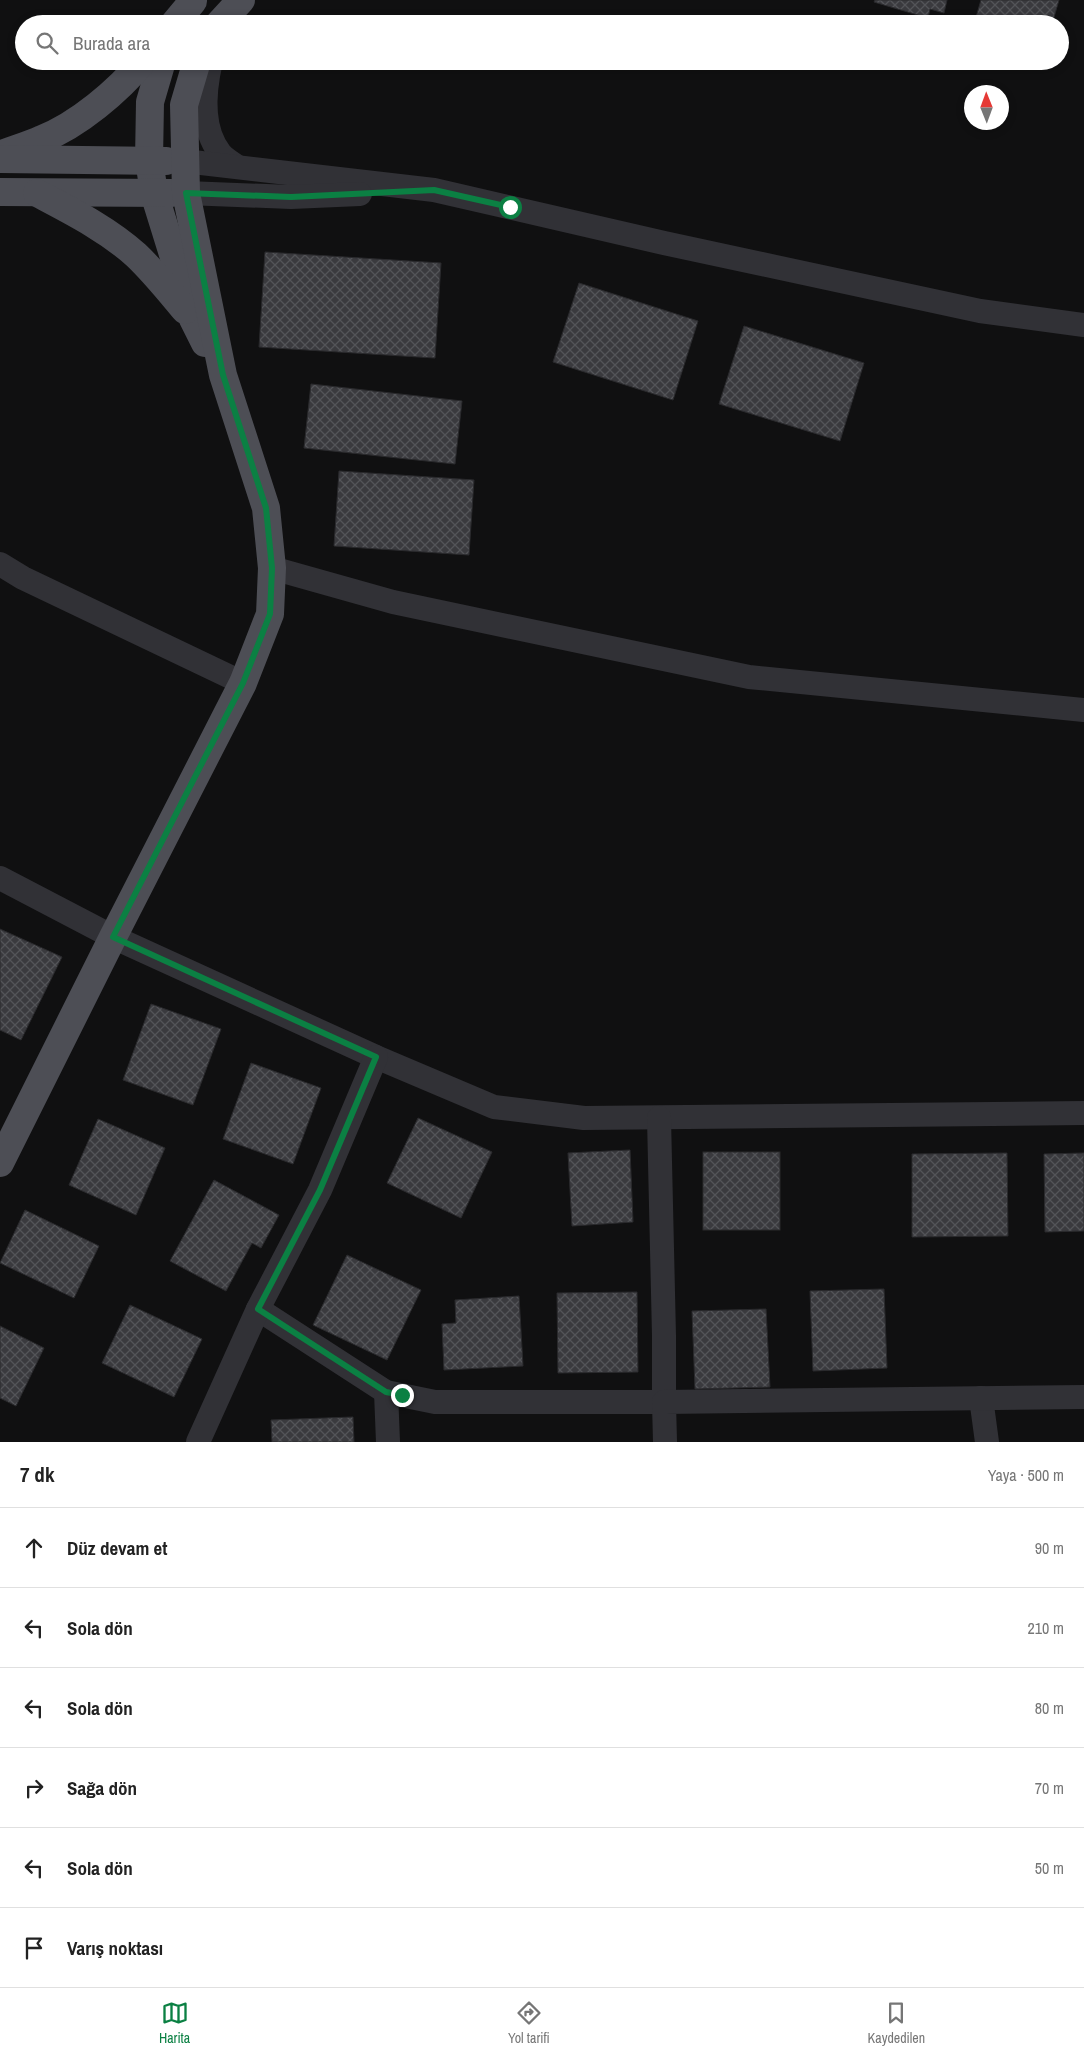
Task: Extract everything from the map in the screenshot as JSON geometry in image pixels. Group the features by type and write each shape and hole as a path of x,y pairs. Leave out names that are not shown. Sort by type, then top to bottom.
{"main road":[{"path":"0,154 44,139 71,125 136,70"},
{"path":"159,70 150,102 149,160 154,193 193,320"},
{"path":"0,1163 243,683 270,614 272,568 266,508 223,375 186,193 184,105 194,70"},
{"path":"0,159 184,161"},
{"path":"0,192 186,193"},
{"path":"37,193 81,216 134,254 158,277 193,320 223,375"}],"street":[{"path":"210,70 205,97 210,135 220,153 238,168"},
{"path":"184,161 434,190 664,243 980,311 1084,325"},
{"path":"186,193 291,197 434,190"},
{"path":"0,564 23,578 243,683"},
{"path":"272,568 393,602 749,677 1084,710"},
{"path":"0,878 113,937 376,1057 494,1107 584,1118 1084,1113"},
{"path":"198,1442 258,1309 320,1190 376,1057"},
{"path":"659,1118 665,1442"},
{"path":"258,1309 386,1392 435,1402 664,1402 1084,1397"},
{"path":"386,1392 388,1442"},
{"path":"981,1398 987,1442"}],"building":[{"path":"875,0 947,0 944,13 930,9 929,15 918,15 874,2"},
{"path":"981,0 1059,0 1055,15 977,15"},
{"path":"265,252 441,263 435,358 259,347"},
{"path":"579,283 698,321 673,400 553,362"},
{"path":"744,326 864,363 840,441 719,404"},
{"path":"311,384 462,401 455,464 304,448"},
{"path":"339,471 474,480 469,555 334,546"},
{"path":"0,929 62,957 21,1040 0,1030"},
{"path":"151,1004 221,1029 193,1105 123,1080"},
{"path":"251,1063 321,1088 293,1164 223,1139"},
{"path":"418,1118 492,1152 461,1218 387,1183"},
{"path":"98,1119 165,1148 136,1215 69,1185"},
{"path":"630,1150 633,1222 572,1226 568,1153"},
{"path":"703,1152 780,1152 780,1230 703,1230"},
{"path":"1007,1153 1008,1236 912,1237 912,1154"},
{"path":"1084,1153 1084,1231 1045,1232 1044,1154"},
{"path":"214,1180 279,1215 261,1248 252,1243 226,1291 170,1261"},
{"path":"25,1210 99,1246 74,1298 0,1263"},
{"path":"347,1255 421,1290 387,1360 313,1325"},
{"path":"884,1289 887,1368 813,1371 810,1291"},
{"path":"637,1292 638,1372 558,1373 557,1293"},
{"path":"519,1296 523,1366 444,1370 442,1324 456,1323 455,1300"},
{"path":"130,1305 202,1339 174,1397 102,1363"},
{"path":"766,1309 770,1387 695,1389 692,1311"},
{"path":"0,1326 44,1348 16,1406 0,1398"},
{"path":"353,1417 354,1442 272,1442 271,1420"}],"route":[{"path":"402,1395 386,1392 258,1309 320,1190 376,1057 113,937 243,683 270,614 272,568 266,508 223,375 186,193 291,197 434,190 510,207"}]}
